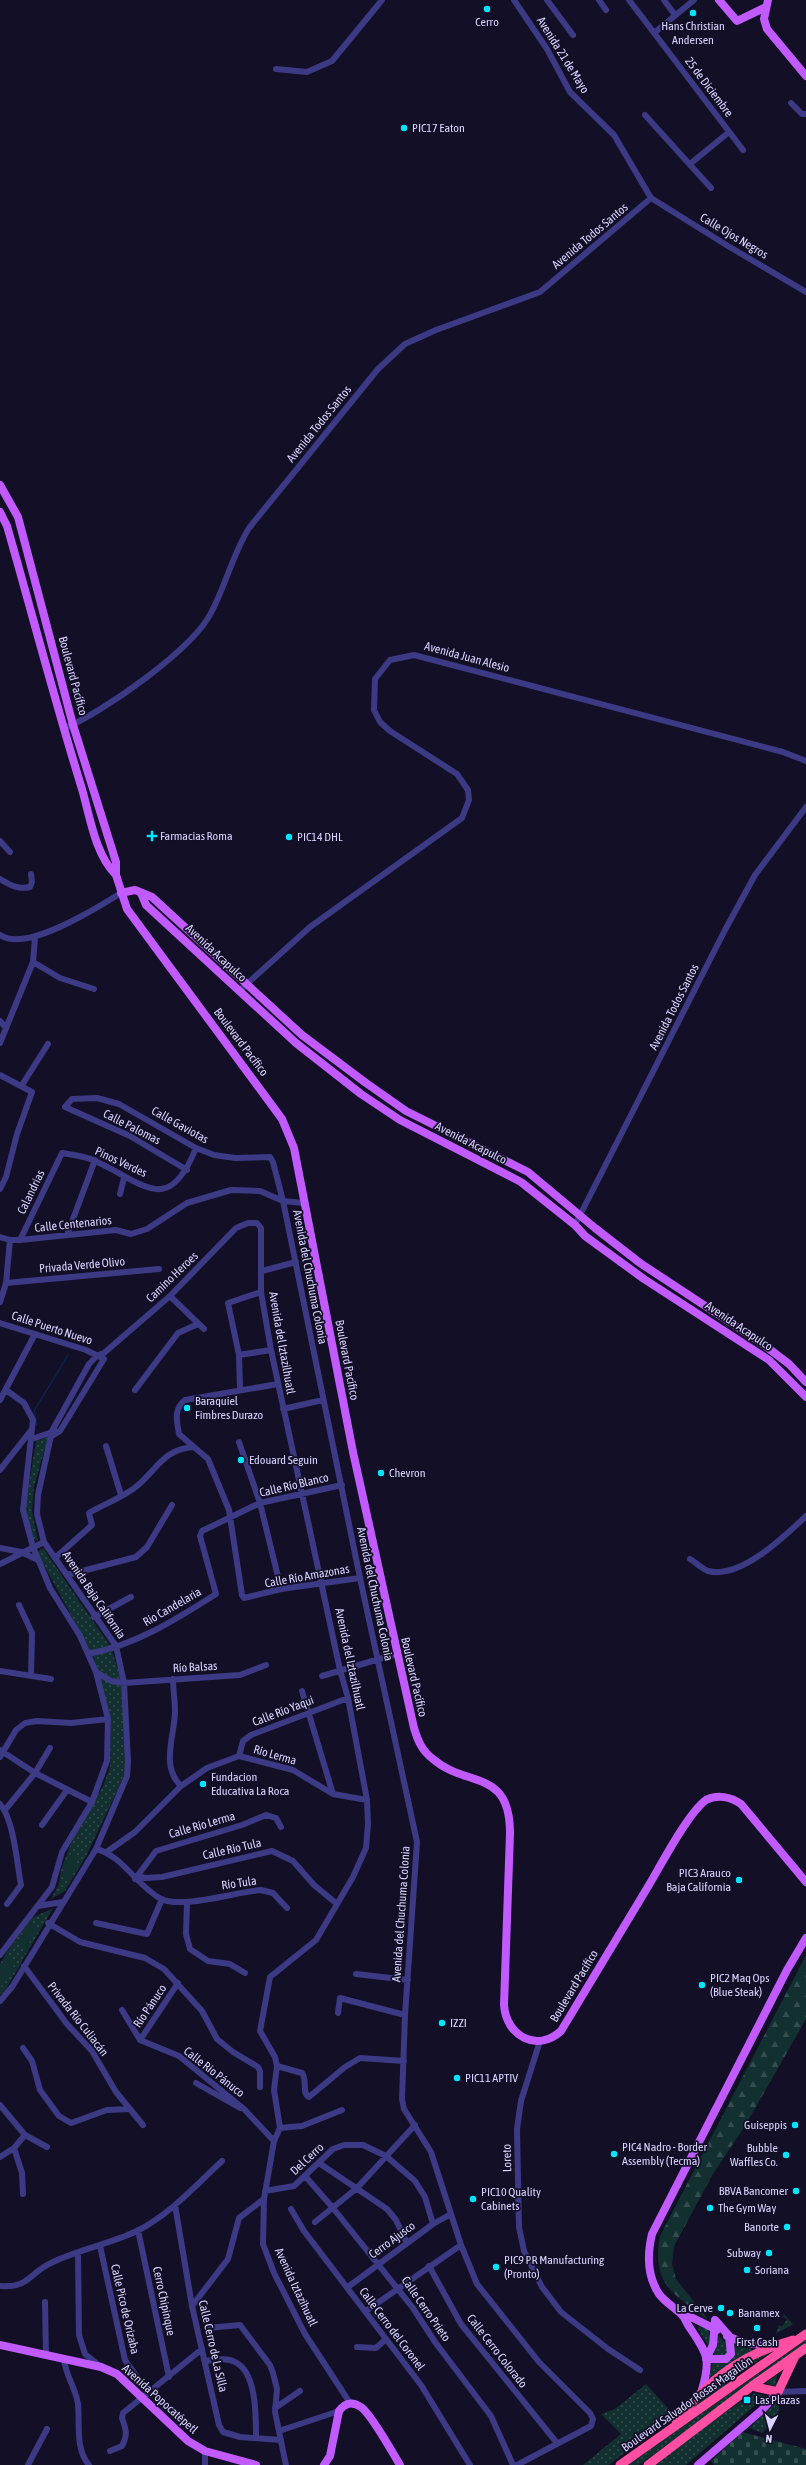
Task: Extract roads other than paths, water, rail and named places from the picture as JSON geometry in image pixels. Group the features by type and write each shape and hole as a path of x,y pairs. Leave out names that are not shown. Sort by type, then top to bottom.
{"highway":[{"path":"669,2430 702,2390 728,2370 771,2347 803,2336"},
{"name":"Boulevard Salvador Rosas Magallón","path":"620,2465 803,2336"},
{"name":"Boulevard Salvador Rosas Magallón","path":"648,2465 752,2386 806,2348"},
{"path":"752,2386 778,2392 795,2356"}],"main road":[{"path":"719,0 737,21 742,21 767,3"},
{"path":"767,3 764,19 767,29 806,76"},
{"name":"Boulevard Pacífico","path":"0,485 18,517 73,725 116,862 116,875 127,909 282,1119 294,1148 396,1654 414,1728 421,1748 433,1760 446,1767 482,1780 492,1786 506,1804 510,1833 504,2014 509,2025 524,2039 540,2042 552,2038 561,2030 673,1845 695,1812 707,1800 719,1797 728,1798 740,1804 806,1882"},
{"name":"Boulevard Pacífico","path":"0,512 7,526 63,729 98,843 107,866 116,875"},
{"name":"Avenida Acapulco","path":"121,893 135,890 157,901 245,985 302,1035 366,1084 406,1111 528,1172 580,1216 640,1263 760,1342 789,1364 806,1382"},
{"name":"Avenida Acapulco","path":"141,893 146,905 238,991 296,1043 361,1094 400,1120 521,1182 575,1225 585,1236 644,1278 769,1360 806,1397"},
{"path":"706,2359 702,2344 683,2316 660,2295 651,2276 648,2254 652,2234 787,1970 806,1938"},
{"path":"683,2316 693,2318 742,2342 771,2347"},
{"path":"702,2390 706,2359 713,2345 715,2329"},
{"path":"706,2359 729,2358 732,2349 729,2336"},
{"name":"Avenida Popocatépetl","path":"0,2345 101,2367 117,2374 146,2396 188,2441 206,2450 256,2465"},
{"path":"698,2465 762,2410 778,2392"},
{"path":"324,2465 330,2456 339,2411 343,2405 350,2403"},
{"name":"Avenida Iztazihuatl","path":"350,2403 361,2407 400,2465"}],"street":[{"path":"276,69 307,72 332,61 382,0"},
{"name":"Avenida 21 de Mayo","path":"514,0 548,49 570,92 614,135 651,198"},
{"path":"547,0 573,35"},
{"path":"599,0 606,10"},
{"name":"25 de Diciembre","path":"629,0 743,150"},
{"path":"664,0 675,14"},
{"path":"654,33 675,14 694,0"},
{"path":"767,3 774,0"},
{"path":"791,102 802,114 806,114"},
{"path":"645,115 711,188"},
{"path":"690,164 728,132"},
{"name":"Calle Ojos Negros","path":"651,198 806,292"},
{"name":"Avenida Todos Santos","path":"63,729 73,725 129,692 197,634 212,612 241,542 250,528 378,369 405,344 436,330 540,292 651,198"},
{"name":"Avenida Juan Alesio","path":"238,991 310,928 462,818 467,809 468,790 457,774 390,731 380,722 374,710 375,679 390,660 414,655 783,752 806,761"},
{"name":"Avenida Todos Santos","path":"575,1225 725,930 755,875 806,807"},
{"path":"0,841 10,852"},
{"path":"0,879 13,886 24,889 30,887 32,882 31,874"},
{"path":"0,935 13,940 35,938 121,893"},
{"path":"0,1043 32,962 35,938"},
{"path":"32,962 60,978 94,989"},
{"path":"0,1021 6,1028"},
{"path":"22,1085 48,1044"},
{"path":"0,1075 22,1085 32,1092 17,1134 6,1177 0,1189"},
{"name":"Calle Gaviotas","path":"65,1107 72,1099 97,1098 119,1104 196,1148 235,1158 270,1158 283,1201"},
{"name":"Calle Palomas","path":"65,1107 130,1136 187,1170"},
{"name":"Pinos Verdes","path":"62,1153 95,1160 124,1178 155,1190 166,1189 179,1181 187,1170 196,1148"},
{"name":"Calandrias","path":"20,1240 62,1153"},
{"path":"66,1235 95,1160"},
{"path":"120,1194 124,1178"},
{"name":"Calle Centenarios","path":"0,1237 10,1240 20,1240 116,1230 131,1234 142,1231 187,1203 232,1190 260,1191 283,1201 304,1203"},
{"name":"Avenida del Chuchuma Colonia","path":"283,1201 360,1578 417,1842 405,2015 402,2100 404,2109 431,2152 461,2245 477,2284 539,2362 592,2416 591,2426 517,2465"},
{"name":"Camino Heroes","path":"102,1356 170,1296 236,1228 248,1223 257,1223"},
{"name":"Avenida del Iztazilhuatl","path":"257,1223 261,1228 261,1292 271,1350 340,1670 348,1698 367,1800 368,1824 366,1848 353,1877 316,1940 270,1977 260,2031 275,2057 277,2066"},
{"path":"0,1302 6,1283 10,1240"},
{"path":"262,1271 296,1262"},
{"name":"Privada Verde Olivo","path":"6,1283 159,1269"},
{"path":"240,1390 239,1355 228,1303 261,1292"},
{"path":"170,1296 204,1329"},
{"name":"Calle Puerto Nuevo","path":"0,1323 102,1356"},
{"path":"135,1390 178,1333 198,1324"},
{"path":"0,1400 35,1334"},
{"path":"239,1355 271,1350"},
{"path":"32,1439 60,1431 102,1356"},
{"name":"Avenida Baja California","path":"0,2001 24,1966 48,1924 96,1849 127,1776 124,1683 116,1646 94,1617 44,1542 37,1514 38,1495 52,1434 89,1364 102,1356"},
{"path":"229,1518 229,1510 208,1459 179,1434 176,1413 179,1405 185,1400 278,1384"},
{"path":"1,1951 52,1887 62,1852 92,1802 107,1761 108,1719 96,1672 80,1636 50,1588 33,1547 23,1510 32,1439 30,1411 24,1403 6,1390"},
{"path":"283,1409 323,1400"},
{"path":"0,1470 32,1429"},
{"path":"239,1442 260,1503 281,1589"},
{"path":"106,1446 121,1495"},
{"path":"55,1558 92,1525 89,1513 137,1486 168,1455 180,1448 194,1447"},
{"name":"Calle Río Blanco","path":"216,1594 200,1536 202,1530 260,1503 342,1485"},
{"path":"67,1575 136,1557 147,1548 172,1505"},
{"path":"690,1559 707,1571 728,1572 750,1561 782,1539 806,1516"},
{"name":"Calle Río Amazonas","path":"229,1518 242,1595 247,1599 281,1589 322,1582 360,1578"},
{"path":"0,1564 21,1552 44,1542"},
{"path":"0,1548 21,1552 38,1560"},
{"name":"Río Candelaria","path":"88,1654 157,1632 216,1594"},
{"path":"94,1617 131,1597"},
{"path":"19,1605 32,1633 32,1676"},
{"path":"322,1676 396,1654"},
{"name":"Río Balsas","path":"124,1683 240,1675 266,1664"},
{"path":"0,1671 51,1680"},
{"path":"96,1672 111,1681 124,1683"},
{"path":"172,1679 175,1712 169,1751 177,1782 182,1786"},
{"path":"302,1691 333,1794"},
{"name":"Calle Río Yaqui","path":"239,1756 242,1741 251,1735 348,1698"},
{"path":"0,1758 2,1751 16,1730 24,1723 37,1721 71,1723 108,1719"},
{"path":"5,1810 35,1773 50,1748"},
{"path":"2,1751 35,1773 92,1802"},
{"name":"Río Lerma","path":"108,1851 135,1832 182,1786 207,1768 239,1756 293,1770 333,1794 367,1800"},
{"path":"42,1825 67,1790"},
{"path":"0,1804 5,1810 21,1885 7,1904"},
{"name":"Calle Río Lerma","path":"136,1877 156,1851 173,1844 242,1825 266,1815 276,1818 281,1827"},
{"path":"96,1849 108,1851 136,1877"},
{"name":"Calle Río Tula","path":"136,1877 145,1878 162,1876 272,1851 293,1861 314,1885 337,1904"},
{"name":"Río Tula","path":"136,1877 162,1899 187,1902 261,1890 273,1893 286,1908"},
{"path":"96,1922 147,1934 162,1899"},
{"path":"38,1906 63,1902"},
{"path":"187,1902 186,1934 190,1949 208,1961 230,1964 245,1973"},
{"path":"48,1924 80,1942 145,1958 164,1969 178,1983 202,2012 216,2039 233,2052 258,2067 260,2071 260,2086"},
{"name":"Privada Río Culiacán","path":"24,1966 67,2024 92,2051 116,2092 143,2125"},
{"path":"356,1974 408,1980"},
{"name":"Río Pánuco","path":"140,2040 178,1983"},
{"path":"338,2013 340,1998 405,2015"},
{"path":"122,2010 140,2040"},
{"name":"Calle Río Pánuco","path":"140,2040 179,2056 244,2109 274,2142"},
{"name":"Loreto","path":"540,2042 521,2101 517,2129 519,2227 524,2251 542,2287 561,2312 608,2349 640,2370"},
{"path":"23,2048 32,2061 40,2090 59,2116 73,2124 88,2116 107,2110 130,2109"},
{"path":"342,2110 302,2126 280,2128 274,2090 277,2066 302,2073 304,2075 305,2093 309,2097 345,2067 360,2058 404,2061"},
{"path":"196,2083 234,2106 244,2109"},
{"path":"0,2105 24,2135 47,2147"},
{"path":"315,2222 357,2188 415,2125"},
{"name":"Avenida Iztazihuatl","path":"280,2128 274,2142 264,2199 263,2244 274,2273 305,2334 350,2403"},
{"path":"0,2157 14,2148 24,2135"},
{"name":"Del Cerro","path":"266,2191 294,2186 333,2149 356,2144 386,2156"},
{"path":"14,2148 22,2173 23,2194"},
{"path":"386,2156 421,2189 433,2224"},
{"path":"0,2286 13,2286 22,2283 49,2264 100,2246 138,2230 175,2205 222,2161"},
{"path":"319,2162 387,2209 396,2220 407,2243"},
{"name":"Calle Cerro Prieto","path":"305,2176 399,2288 435,2342 491,2416 513,2465"},
{"path":"192,2306 228,2259 239,2218 264,2199"},
{"name":"Calle Cerro de La Silla","path":"175,2205 192,2306 219,2425 223,2432 240,2437 281,2440"},
{"name":"Calle Cerro del Coronel","path":"291,2209 304,2231 421,2385 470,2465"},
{"name":"Cerro Ajusco","path":"348,2287 378,2263 433,2224 451,2214"},
{"name":"Cerro Chipinque","path":"138,2230 169,2377"},
{"path":"366,2311 461,2245"},
{"name":"Calle Pico de Orizaba","path":"100,2246 125,2360 146,2396"},
{"path":"78,2253 80,2340 85,2354 101,2367"},
{"name":"Calle Cerro Colorado","path":"430,2266 461,2324 557,2444"},
{"path":"45,2302 46,2356"},
{"path":"208,2328 237,2324 242,2327 270,2365 277,2389 275,2408 286,2465"},
{"path":"357,2346 376,2348 386,2339"},
{"path":"110,2451 122,2446 125,2440 127,2432 122,2418 123,2413 146,2396 202,2349"},
{"path":"205,2361 223,2358 235,2362 245,2369 252,2386 256,2438"},
{"path":"64,2360 66,2374 73,2387 78,2403 80,2446 89,2465"},
{"path":"275,2408 300,2391"},
{"path":"778,2392 806,2391"},
{"path":"279,2431 339,2411"},
{"path":"28,2465 35,2455 46,2429"},
{"path":"205,2465 206,2450"}],"waterway":[{"path":"37,1425 34,1411 68,1355"}],"place":[{"name":"Cerro","path":"487,9"},
{"name":"Hans Christian Andersen","path":"693,13"},
{"name":"PIC17 Eaton","path":"404,128"},
{"name":"Farmacias Roma","path":"152,836"},
{"name":"PIC14 DHL","path":"289,837"},
{"name":"Baraquiel Fimbres Durazo","path":"187,1408"},
{"name":"Edouard Seguin","path":"241,1460"},
{"name":"Chevron","path":"381,1473"},
{"name":"Fundacion Educativa La Roca","path":"203,1784"},
{"name":"PIC3 Arauco Baja California","path":"739,1880"},
{"name":"PIC2 Maq Ops (Blue Steak)","path":"702,1985"},
{"name":"IZZI","path":"442,2023"},
{"name":"PIC11 APTIV","path":"457,2078"},
{"name":"Guiseppis","path":"795,2125"},
{"name":"PIC4 Nadro - Border Assembly (Tecma)","path":"614,2154"},
{"name":"Bubble Waffles Co.","path":"786,2155"},
{"name":"BBVA Bancomer","path":"796,2191"},
{"name":"PIC10 Quality Cabinets","path":"473,2199"},
{"name":"The Gym Way","path":"710,2208"},
{"name":"Banorte","path":"787,2227"},
{"name":"Subway","path":"769,2253"},
{"name":"PIC9 PR Manufacturing (Pronto)","path":"496,2267"},
{"name":"Soriana","path":"747,2270"},
{"name":"La Cerve","path":"721,2308"},
{"name":"Banamex","path":"730,2313"},
{"name":"First Cash","path":"757,2328"},
{"name":"Las Plazas","path":"747,2400"}]}
